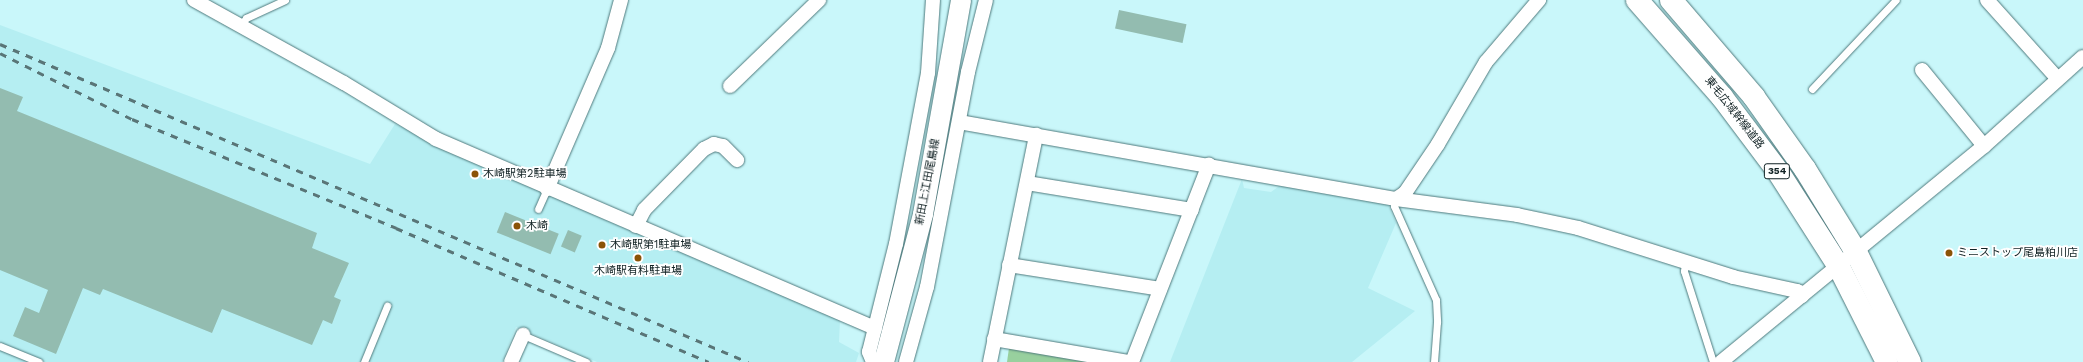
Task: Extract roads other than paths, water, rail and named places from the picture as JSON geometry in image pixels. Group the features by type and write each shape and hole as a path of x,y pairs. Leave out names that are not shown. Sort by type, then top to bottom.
{"highway":[{"name":"東毛広域幹線道路","path":"1637,0 1750,131 1839,267 1887,362"},
{"name":"354","path":"1671,0 1758,102 1805,169 1856,252 1910,362"}],"main road":[{"name":"新田上江田尾島線","path":"884,362 923,214 961,0"}],"street":[{"path":"194,0 344,83 430,136 547,188 875,328"},
{"path":"547,188 608,48 621,0"},
{"path":"730,86 819,0"},
{"path":"873,362 869,352 896,244 928,73 934,0"},
{"path":"908,361 927,287 968,72 982,22 986,0"},
{"path":"1396,198 1405,193 1438,144 1486,62 1539,0"},
{"path":"1987,0 2058,79"},
{"path":"1721,362 1839,267 1984,146 2083,57"},
{"path":"1922,70 1984,146"},
{"path":"959,122 1396,198 1517,215 1571,227 1733,277 1797,291 1802,296"},
{"path":"990,362 1036,135"},
{"path":"636,226 644,210 704,149 714,144 723,146 737,160"},
{"path":"1132,362 1209,165"},
{"path":"1027,183 1192,210"},
{"path":"1009,265 1160,289"},
{"path":"511,362 523,335"},
{"path":"994,339 1128,362"}],"lane":[{"path":"240,26 246,18 285,0"},
{"path":"1812,89 1896,0"},
{"path":"538,210 547,188"},
{"path":"1396,198 1394,206 1429,279 1436,300 1437,322 1434,362"},
{"path":"1685,262 1684,272 1713,362"},
{"path":"364,362 386,306"},
{"path":"523,335 586,362"},
{"path":"0,346 39,362"}],"railway":[{"path":"0,44 748,362"},
{"path":"0,53 132,119 396,228 708,362"}],"place":[{"name":"木崎駅第2駐車場","path":"475,174"},
{"name":"木崎","path":"517,226"},
{"name":"木崎駅第1駐車場","path":"602,245"},
{"name":"ミニストップ尾島粕川店","path":"1949,253"},
{"name":"木崎駅有料駐車場","path":"638,258"}]}
